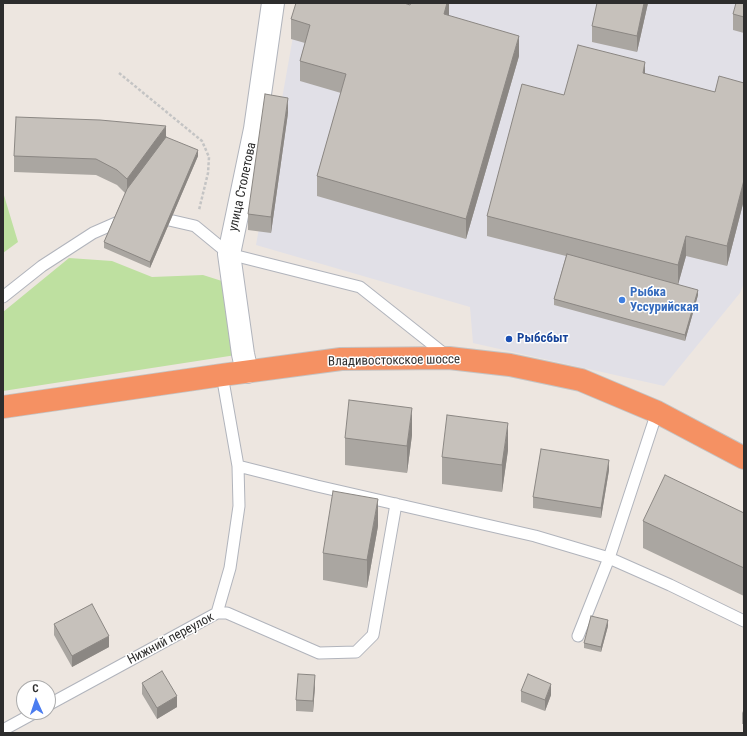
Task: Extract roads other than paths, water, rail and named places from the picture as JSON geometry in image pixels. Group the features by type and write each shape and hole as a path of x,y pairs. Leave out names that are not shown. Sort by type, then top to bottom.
{"highway":[{"name":"Владивостокское шоссе","path":"3,407 341,359 449,358 510,364 581,380 657,412 744,458"}],"street":[{"name":"улица Столетова","path":"247,372 243,354 229,254 255,129 273,3"}],"lane":[{"path":"148,217 155,217 195,226 229,254 360,287 449,358"},
{"path":"3,297 42,266 93,233 122,219 135,218"},
{"path":"217,613 230,568 239,506 238,466 222,375"},
{"path":"578,636 609,558 657,412"},
{"path":"238,466 317,486 536,536 609,558 670,585 744,621"},
{"name":"Нижний переулок","path":"56,701 217,613 227,613 318,653 356,652 373,635 396,504"},
{"path":"3,730 21,720"}],"place":[{"name":"Рыбка Уссурийская","path":"622,300"},
{"name":"Рыбсбыт","path":"509,339"}]}
